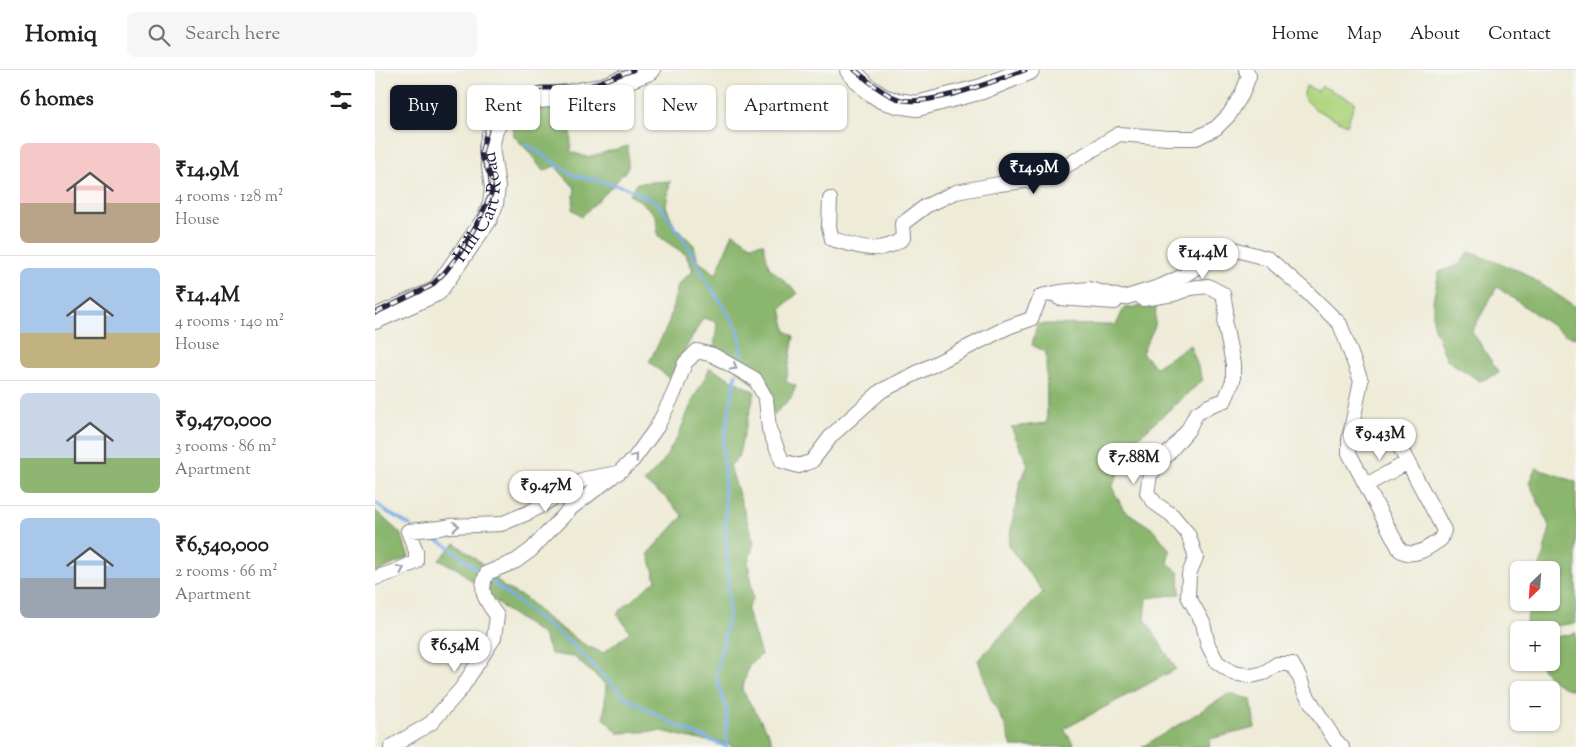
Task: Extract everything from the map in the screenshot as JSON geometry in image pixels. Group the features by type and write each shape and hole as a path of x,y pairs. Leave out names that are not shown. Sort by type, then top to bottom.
{"highway":[{"name":"Hill Cart Road","path":"375,319 437,291 487,219 493,204 495,187 489,147 493,130 500,117 531,99 566,95 600,88 650,70"},
{"path":"850,70 868,89 883,99 897,104 917,106 982,89 1029,70"}],"street":[{"path":"830,198 829,227 832,239 869,249 894,245 903,238 902,224 926,206 956,192 1034,180 1053,174 1119,134 1196,138 1216,128 1229,115 1242,94 1249,76 1247,70"},
{"path":"1041,296 1089,289 1124,298 1185,275 1227,248 1269,259 1340,324 1361,381 1349,440 1349,453 1400,550 1404,553 1415,554 1441,540 1444,530 1399,444"},
{"path":"1041,296 1127,302 1175,294 1191,288 1207,286 1223,294 1226,310 1225,324 1233,364 1233,381 1225,400 1209,406 1196,414 1188,430 1150,475 1147,492 1156,504 1172,515 1188,534 1196,557 1189,574 1188,596 1203,623 1208,645 1217,662 1233,672 1251,676 1265,673 1277,664 1292,664 1300,678 1304,691 1342,747"},
{"path":"391,747 431,723 461,689 494,638 497,616 485,599 485,578 516,561 531,550 571,508 633,460 657,427 674,393 685,363 697,351 713,355 755,379 766,399 769,429 782,461 799,466 812,461 832,435 881,392 1008,326 1031,320 1041,296"},
{"path":"1366,485 1408,462"},
{"path":"375,578 416,562 416,551 408,531 450,526 501,524 530,512 585,479 618,473"}],"green space":[{"path":"1306,86 1318,91 1322,86 1355,102 1347,125 1315,109 1303,97"},
{"path":"540,103 550,103 550,130 571,130 571,152 587,157 628,146 628,168 609,190 581,217 572,209 575,188 555,166 543,171 514,136 514,130 540,130"},
{"path":"670,181 666,206 674,225 694,245 698,261 716,274 733,233 751,245 763,243 769,267 798,293 781,308 786,331 794,336 786,382 796,386 791,398 774,415 770,398 714,350 717,322 703,318 669,378 649,362 668,325 678,285 693,270 685,254 658,236 656,215 639,200 629,195 637,183"},
{"path":"1469,252 1522,272 1576,307 1576,338 1564,334 1497,287 1472,331 1499,373 1480,381 1447,360 1433,325 1433,301 1439,272 1459,265"},
{"path":"1156,305 1155,326 1142,353 1156,367 1190,345 1203,380 1133,442 1112,487 1123,509 1154,530 1169,549 1168,563 1179,573 1180,594 1147,598 1145,619 1176,669 1064,729 1075,747 1012,747 1005,725 991,699 978,660 1043,592 1008,545 1020,483 1028,465 1011,427 1047,423 1046,352 1032,345 1037,324 1116,325 1124,308"},
{"path":"710,368 755,392 738,457 730,466 754,543 748,562 753,598 747,610 761,655 749,665 742,690 769,734 773,747 731,747 730,744 694,739 662,731 618,733 604,718 606,685 574,657 551,654 543,635 506,610 458,569 439,560 455,543 481,563 504,587 527,599 544,616 585,645 603,653 630,632 617,613 656,580 648,553 683,516 664,496 644,482 662,463 678,436 692,402"},
{"path":"1536,468 1576,482 1576,623 1560,625 1560,621 1526,621 1529,611 1560,611 1560,561 1541,561 1550,528 1529,482"},
{"path":"375,510 400,533 409,557 375,573"},
{"path":"1576,633 1576,690 1560,685 1560,681 1555,681 1545,671 1560,671 1560,636"},
{"path":"1229,694 1251,699 1255,728 1210,739 1209,747 1142,747"}],"waterway":[{"path":"526,144 573,175 628,188 658,203 688,246 703,275 739,331 741,351 738,365"},
{"path":"726,746 727,711 716,677 729,613 723,444 736,374"},
{"path":"375,502 387,512 410,525"},
{"path":"426,534 451,548 482,574"},
{"path":"489,580 574,646 624,696 675,725 727,747"}],"railway":[{"path":"375,313 431,286 460,253 478,222 492,192 490,175 481,154 491,114 541,88 583,88 633,70"},
{"path":"855,70 874,86 896,98 908,101 941,97 960,92 1025,70"}]}
